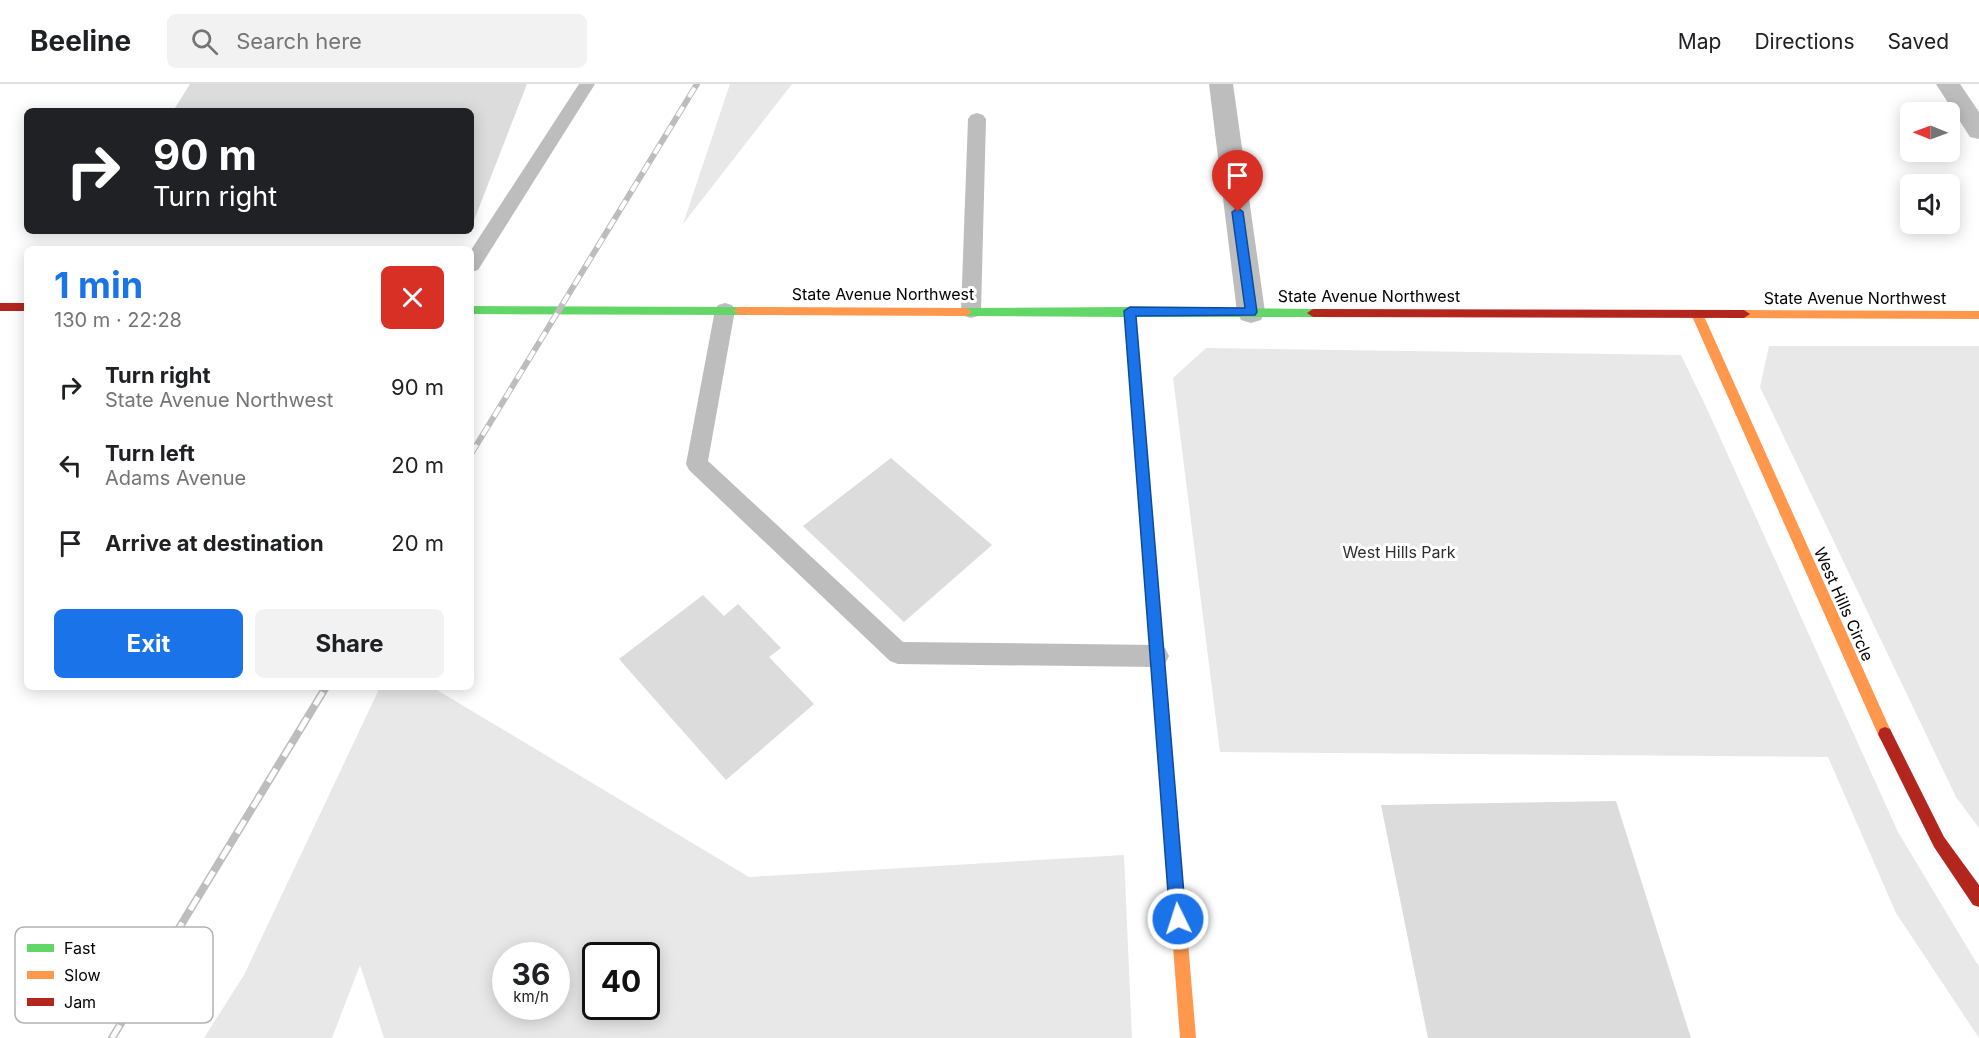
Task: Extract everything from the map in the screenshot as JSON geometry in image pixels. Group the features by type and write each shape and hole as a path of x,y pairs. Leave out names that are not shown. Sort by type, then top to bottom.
{"street":[{"path":"1221,84 1251,312"},
{"path":"1948,84 1979,131"},
{"path":"0,307 24,308"},
{"name":"State Avenue Northwest","path":"474,310 1979,315"},
{"path":"1130,311 1188,1038"},
{"name":"West Hills Circle","path":"1697,314 1870,705 1939,843 1979,898"}],"lane":[{"path":"474,260 587,84"},
{"path":"970,311 977,119"},
{"path":"725,310 698,464 898,653 1157,656"}],"green space":[{"path":"730,84 792,84 683,224"},
{"path":"1769,346 1979,346 1979,828 1956,797 1760,387"},
{"name":"West Hills Park","path":"1206,348 1681,355 1898,832 1979,967 1979,1038 1896,913 1828,757 1220,752 1173,378"},
{"path":"379,690 437,690 749,877 1124,855 1132,1038 384,1038 360,965 332,1038 204,1038 244,975"}],"building":[{"path":"190,84 527,84 474,220 474,108 175,108"},
{"path":"891,458 992,545 904,622 803,526"},
{"path":"703,595 724,616 738,604 781,648 769,657 814,704 726,780 619,659"},
{"path":"1616,801 1691,1038 1428,1038 1381,805"}],"railway":[{"path":"474,449 697,84"},
{"path":"180,927 324,690"},
{"path":"112,1038 121,1023"}],"traffic: fast":[{"path":"474,310 739,311"},
{"path":"1130,311 1166,762"},
{"path":"966,312 1313,313"}],"traffic: slow":[{"path":"739,311 966,312"},
{"path":"1697,314 1885,734"},
{"path":"1744,314 1979,315"},
{"path":"1166,762 1188,1038"}],"traffic: jam":[{"path":"0,307 24,307"},
{"path":"1313,313 1744,314"},
{"path":"1885,734 1939,842 1979,899"}],"route":[{"path":"1178,919 1130,311 1251,312 1238,212"}]}
